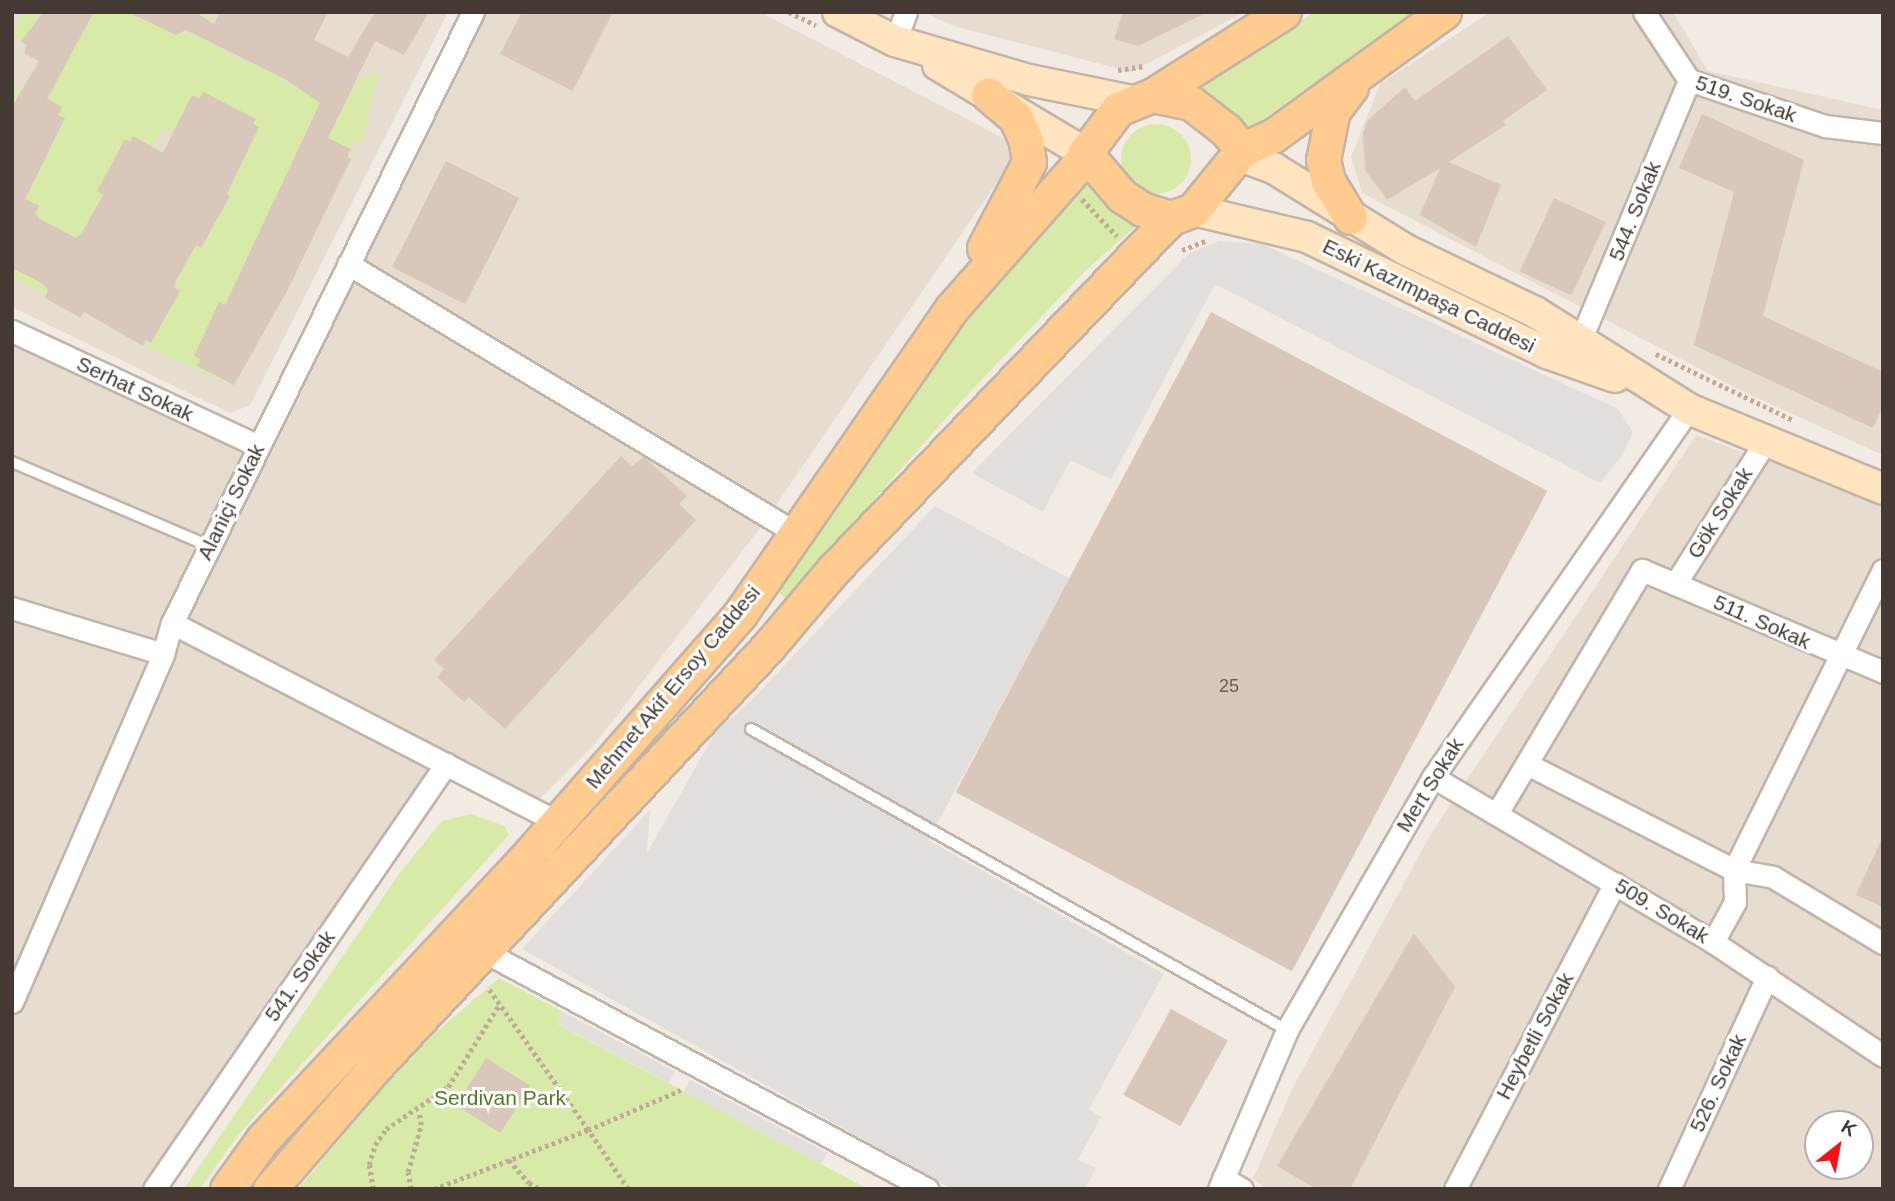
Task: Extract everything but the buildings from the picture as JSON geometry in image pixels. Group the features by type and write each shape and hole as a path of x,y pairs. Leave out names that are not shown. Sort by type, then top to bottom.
{"main road":[{"path":"1276,14 1113,116 1085,155 1122,195 1142,209 1182,214 1241,153 1274,135 1444,12"},
{"path":"1350,217 1328,181 1324,136 1333,111 1365,69"},
{"path":"951,308 1029,162 1025,138 1015,117 988,94"},
{"path":"1142,98 1191,103 1226,130 1241,153"},
{"name":"Mehmet Akif Ersoy Caddesi","path":"227,1189 263,1139 558,822 740,614 951,308 1085,155"},
{"name":"Mehmet Akif Ersoy Caddesi","path":"271,1189 375,1067 482,966 768,647 834,569 1182,214"}],"street":[{"name":"Alaniçi Sokak","path":"12,1002 163,654 172,623 473,12"},
{"path":"838,12 988,94 1085,155"},
{"path":"895,41 906,12"},
{"name":"519. Sokak","path":"1644,12 1689,80 1825,126 1883,133"},
{"path":"895,41 1030,80 1142,98"},
{"name":"544. Sokak","path":"1580,341 1689,80"},
{"name":"Eski Kazımpaşa Caddesi","path":"1241,153 1275,169 1406,250 1535,312 1661,394 1689,409 1883,489"},
{"name":"Eski Kazımpaşa Caddesi","path":"1182,214 1307,237 1547,353 1661,394"},
{"path":"348,264 796,533"},
{"name":"Serhat Sokak","path":"12,331 259,446"},
{"name":"Mert Sokak","path":"1228,1185 1287,1030 1433,777 1689,409"},
{"name":"Gök Sokak","path":"1675,584 1765,442"},
{"name":"511. Sokak","path":"1527,764 1642,570 1883,672"},
{"path":"1713,942 1734,902 1734,870 1838,655 1883,570"},
{"path":"12,608 163,654"},
{"path":"172,623 558,822"},
{"name":"541. Sokak","path":"154,1189 446,764"},
{"path":"1497,813 1527,764 1734,870 1773,877 1883,943"},
{"name":"509. Sokak","path":"1433,777 1713,942 1883,1056"},
{"name":"Heybetli Sokak","path":"1455,1189 1615,883"},
{"path":"482,966 598,1013 927,1189"},
{"name":"526. Sokak","path":"1669,1189 1767,977"}],"lane":[{"path":"12,462 209,546"},
{"path":"751,729 1287,1030"}],"path":[{"path":"1074,191 1123,244"},
{"path":"1172,259 1180,250 1215,239"},
{"path":"482,966 499,1005 628,1189"},
{"path":"373,1189 369,1165 375,1144 386,1129 419,1111 448,1087 499,1005"},
{"path":"435,1189 588,1130 681,1090"},
{"path":"411,1189 408,1172 421,1125 419,1111"},
{"path":"509,1160 517,1172 541,1189"}],"shaded area":[{"path":"12,12 448,12 250,405 230,413 12,307"},
{"path":"480,12 760,12 1021,147 763,524 595,744 522,816 447,776 140,1189 12,1189 12,344 257,454"},
{"path":"923,12 1245,12 1131,72 954,26"},
{"path":"1490,12 1673,12 1708,71 1883,110 1883,455 1748,394 1362,193 1351,157 1380,84"},
{"path":"1219,241 1262,244 1618,409 1633,432 1622,455 1600,483 1215,284 1111,479 1070,460 1043,512 972,473 1188,254"},
{"path":"1696,435 1883,503 1883,1189 1267,1189 1253,1179 1292,1089 1432,832"},
{"path":"935,506 1070,579 928,840 1164,974 1089,1109 1101,1117 1078,1160 1096,1168 1085,1189 952,1189 522,949 650,810 647,853 716,731 751,701"},
{"path":"563,1012 675,1072 669,1083 557,1023"},
{"path":"690,1080 827,1153 821,1164 684,1091"}],"green space":[{"path":"22,12 136,12 175,35 184,34 194,13 217,20 207,41 246,63 299,52 284,81 342,110 361,73 364,77 357,90 370,73 378,73 362,142 355,142 351,149 351,159 311,231 312,241 234,385 143,346 146,340 152,342 160,326 155,323 180,291 174,287 176,278 196,245 201,248 210,232 204,228 223,192 182,137 164,127 153,146 170,156 81,318 12,276 12,192 25,199 31,188 12,165 12,86 47,99 61,72 24,53 27,46 12,34"},
{"path":"1315,12 1416,12 1246,131 1190,93"},
{"path":"1156,124 1181,134 1191,159 1181,184 1156,194 1131,184 1121,159 1131,134"},
{"path":"1081,181 1135,227 1083,273 955,408 786,599 773,587 909,379"},
{"path":"470,814 505,826 509,835 238,1135 200,1189 184,1189 398,875 442,821"},
{"name":"Serdivan Park","path":"499,978 563,1012 557,1024 868,1189 298,1189 412,1053"}]}
